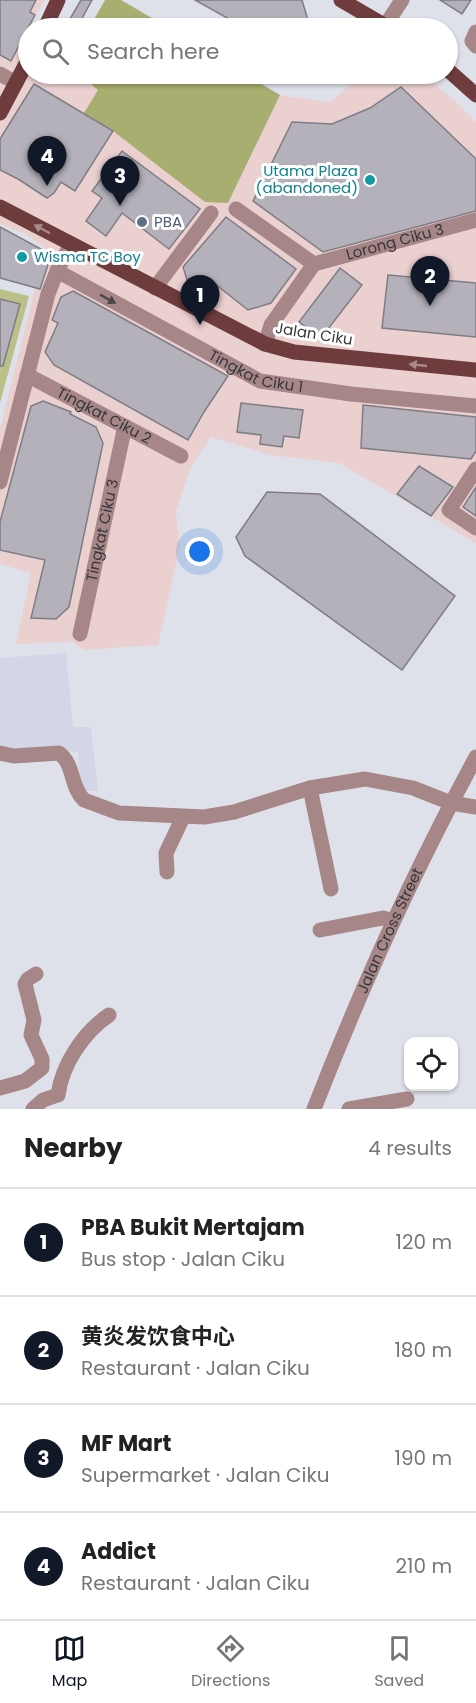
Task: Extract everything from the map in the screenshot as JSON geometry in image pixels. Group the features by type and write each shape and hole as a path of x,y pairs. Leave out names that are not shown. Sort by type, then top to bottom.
{"main road":[{"path":"50,18 58,0"},
{"path":"341,0 372,18"},
{"path":"0,113 18,79"},
{"path":"458,79 476,95"},
{"name":"Jalan Ciku","path":"0,207 265,344 294,352 476,370"}],"street":[{"path":"392,18 402,0"},
{"path":"476,32 472,41 476,46"},
{"path":"0,74 16,83"},
{"path":"236,209 314,264 271,326 265,344"},
{"path":"155,288 211,213"},
{"name":"Lorong Ciku 3","path":"314,264 476,220"},
{"path":"0,482 3,454 48,294 71,244"},
{"name":"Tingkat Ciku 1","path":"57,271 260,381 330,391 476,406"},
{"name":"Tingkat Ciku 2","path":"27,375 181,456"},
{"name":"Tingkat Ciku 3","path":"80,634 125,426"},
{"path":"476,469 449,510 476,528"},
{"path":"0,753 14,756 59,753 68,762 76,791 84,800 119,813 204,817 234,812 310,788 365,779 413,788 451,803 476,807"},
{"name":"Jalan Cross Street","path":"314,1109 339,1044 393,921 476,757"},
{"path":"310,788 331,890"},
{"path":"166,872 166,853 183,817"},
{"path":"321,930 383,918 393,921"},
{"path":"0,1088 25,1081 42,1068 42,1059 31,1035 34,1020 25,984 36,974"},
{"path":"33,1109 43,1100 58,1095 70,1061 88,1031 109,1015"},
{"path":"349,1109 407,1100"}],"shaded area":[{"path":"0,0 45,0 34,18 18,18 18,84 92,84 99,90 84,114 228,203 280,95 330,102 351,84 435,84 476,122 476,543 339,463 270,455 211,437 190,469 176,512 180,546 158,645 84,650 73,642 16,644 31,573 0,564 0,429 45,248 27,235 0,224"},
{"path":"66,653 73,727 91,727 98,791 81,791 78,752 0,747 0,658"}],"green space":[{"path":"105,0 121,0 152,18 95,18"},
{"path":"91,84 261,84 280,95 228,203 205,202 113,131 84,113 98,90"},
{"path":"0,289 29,296 0,403"}],"building":[{"path":"0,0 36,0 30,12 35,15 33,18 18,18 18,48 11,61 0,55"},
{"path":"81,0 92,0 82,18 71,18"},
{"path":"195,0 302,0 307,17 306,18 227,18"},
{"path":"440,0 471,0 462,14"},
{"path":"34,84 113,131 75,191 61,182 54,193 47,198 0,170 0,139"},
{"name":"Utama Plaza (abandoned)","path":"401,87 476,159 476,211 323,252 253,201 292,122 332,124 370,108"},
{"path":"122,151 200,209 169,249 122,213 106,236 86,221 102,198 92,191"},
{"path":"226,217 296,269 271,303 248,310 215,284 208,294 188,283 183,267"},
{"name":"Wisma TC Boy","path":"0,227 41,249 48,265 40,289 0,278"},
{"path":"340,268 362,285 321,338 299,322"},
{"path":"388,275 476,283 476,337 382,328"},
{"path":"73,291 228,376 188,440 54,365 45,352 58,323 52,320 61,297"},
{"path":"0,299 20,304 3,366 0,366"},
{"path":"43,401 71,412 70,414 96,427 103,443 69,607 56,619 31,618 45,560 0,550 0,522 31,406"},
{"path":"241,403 303,410 299,438 284,436 282,447 260,444 261,435 237,432"},
{"path":"363,405 476,417 476,451 471,459 361,448"},
{"path":"419,466 453,487 431,516 397,494"},
{"path":"476,487 476,516 463,507"},
{"path":"267,492 320,494 455,596 402,670 245,556 236,537"}],"place":[{"name":"Utama Plaza (abandoned)","path":"370,180"},
{"name":"Addict","path":"47,186"},
{"name":"MF Mart","path":"120,206"},
{"name":"PBA","path":"142,222"},
{"name":"Wisma TC Boy","path":"22,257"},
{"name":"黄炎发饮食中心","path":"430,306"},
{"name":"PBA Bukit Mertajam","path":"200,325"}]}
